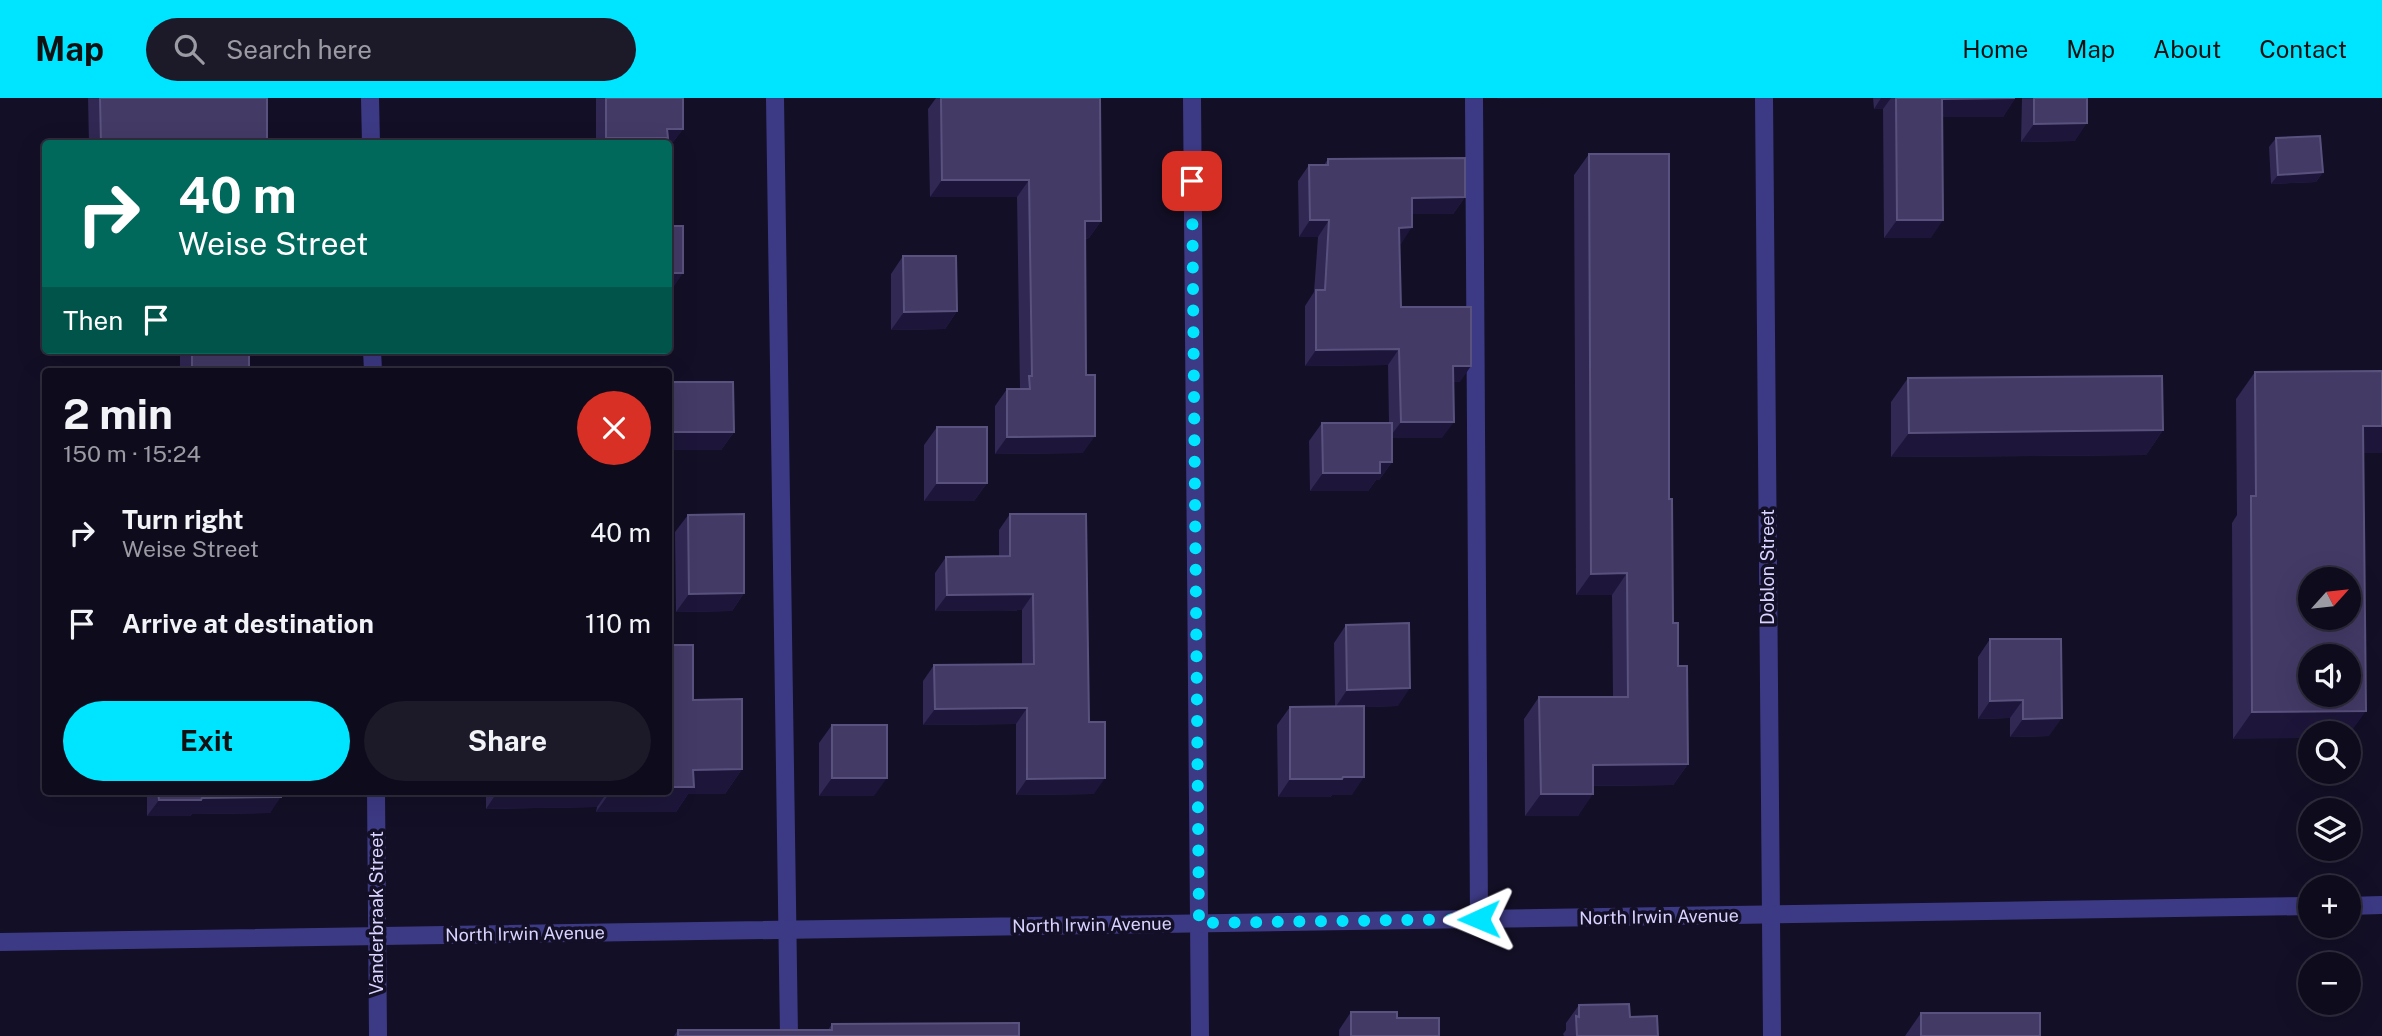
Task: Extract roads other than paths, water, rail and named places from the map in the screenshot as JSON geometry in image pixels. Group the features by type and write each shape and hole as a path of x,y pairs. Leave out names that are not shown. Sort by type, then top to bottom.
{"street":[{"path":"370,98 371,140"},
{"path":"775,98 789,1036"},
{"path":"1192,98 1200,1036"},
{"path":"1474,98 1479,919"},
{"name":"Doblon Street","path":"1764,98 1772,1036"},
{"name":"Vanderbraak Street","path":"376,795 378,1036"},
{"path":"2361,906 2382,905"},
{"name":"North Irwin Avenue","path":"0,942 2298,906"}]}
